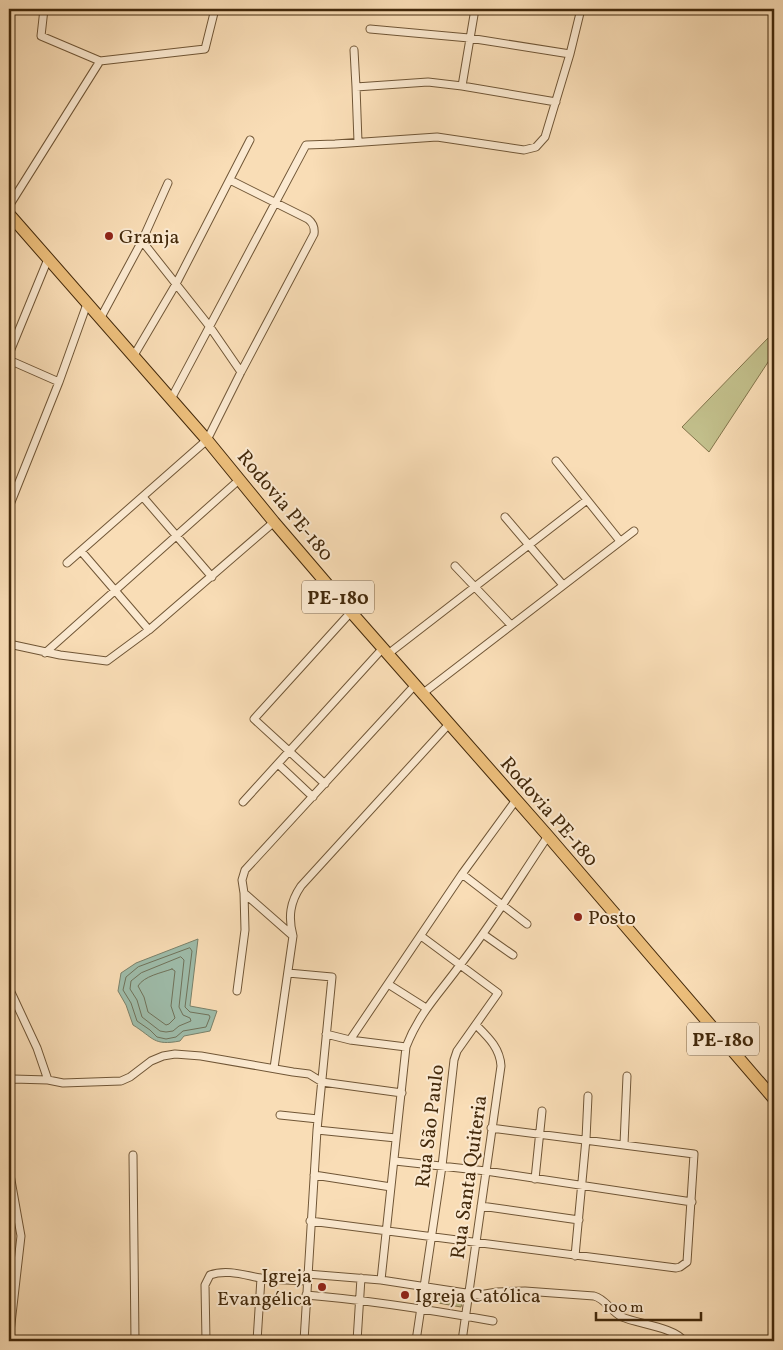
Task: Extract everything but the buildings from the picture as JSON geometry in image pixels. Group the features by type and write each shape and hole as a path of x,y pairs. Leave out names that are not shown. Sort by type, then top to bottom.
{"main road":[{"name":"Rodovia PE-180","path":"9,214 207,440 351,612 548,836 774,1099"}],"street":[{"path":"44,9 42,36 100,61 204,49 215,9"},
{"path":"462,86 475,9"},
{"path":"171,399 306,145 437,137 520,150 536,147 543,140 556,102 581,9"},
{"path":"370,29 469,38 570,54"},
{"path":"354,50 358,142"},
{"path":"9,214 100,61"},
{"path":"356,87 428,82 556,102"},
{"path":"133,356 176,284 250,140"},
{"path":"67,564 207,440 314,234 314,226 311,222 230,180"},
{"path":"100,319 142,241 168,183"},
{"path":"142,241 210,327 241,372"},
{"path":"9,354 48,259"},
{"path":"9,508 59,382 86,304"},
{"path":"9,360 59,382"},
{"path":"556,461 620,541"},
{"path":"45,653 240,479"},
{"path":"143,497 212,576"},
{"path":"243,802 386,652 475,588 587,500"},
{"path":"505,517 563,585"},
{"path":"9,644 45,653 107,661 149,630 274,522"},
{"path":"237,991 245,930 242,880 247,866 418,689 511,625 634,531"},
{"path":"81,551 149,630"},
{"path":"456,566 511,625"},
{"path":"325,784 254,719 351,612"},
{"path":"274,1068 293,936 291,929 291,906 293,898 300,886 449,724"},
{"path":"278,764 313,797"},
{"path":"350,1040 462,874 516,800"},
{"path":"381,1280 406,1048 413,1030 426,1008 483,934 548,836"},
{"path":"462,874 526,924"},
{"path":"244,893 293,936"},
{"path":"483,934 513,955"},
{"name":"Rua São Paulo","path":"416,1341 442,1166 454,1060 457,1051 498,993 421,936"},
{"path":"288,973 332,977 317,1130 304,1341"},
{"path":"388,984 426,1008"},
{"path":"9,988 37,1048 48,1080"},
{"name":"Rua Santa Quiteria","path":"462,1341 501,1062 494,1044 476,1025"},
{"path":"326,1034 350,1040 406,1048"},
{"path":"9,1081 13,1079 48,1080 64,1083 121,1081 130,1078 151,1062 175,1054 200,1056 309,1074 322,1082 402,1093"},
{"path":"624,1144 627,1076"},
{"path":"575,1256 580,1220 588,1096"},
{"path":"535,1179 542,1111"},
{"path":"280,1115 318,1119"},
{"path":"310,1222 575,1256 680,1267 687,1262 694,1154 491,1128"},
{"path":"317,1130 396,1138"},
{"path":"133,1155 135,1341"},
{"path":"395,1161 486,1171 582,1187 692,1202"},
{"path":"9,1169 21,1236 9,1341"},
{"path":"314,1175 391,1187"},
{"path":"481,1206 580,1220"},
{"path":"206,1341 204,1285 208,1277 218,1273 239,1273 261,1278 362,1278 479,1295 525,1291 594,1296 602,1299 621,1316 676,1334 684,1341"},
{"path":"257,1341 261,1278"},
{"path":"357,1341 362,1278"},
{"path":"306,1295 360,1299 493,1321"}],"shaded area":[{"path":"769,337 774,341 774,353 709,452 682,427"},
{"path":"429,1291 463,1298 461,1307 427,1301"}],"water":[{"path":"198,939 190,1006 217,1011 210,1031 184,1036 180,1041 159,1042 154,1040 133,1025 126,1005 118,991 121,973 136,963"}],"place":[{"name":"Granja","path":"109,236"},
{"name":"Posto","path":"578,917"},
{"name":"Igreja Evangélica","path":"322,1287"},
{"name":"Igreja Católica","path":"405,1295"}]}
